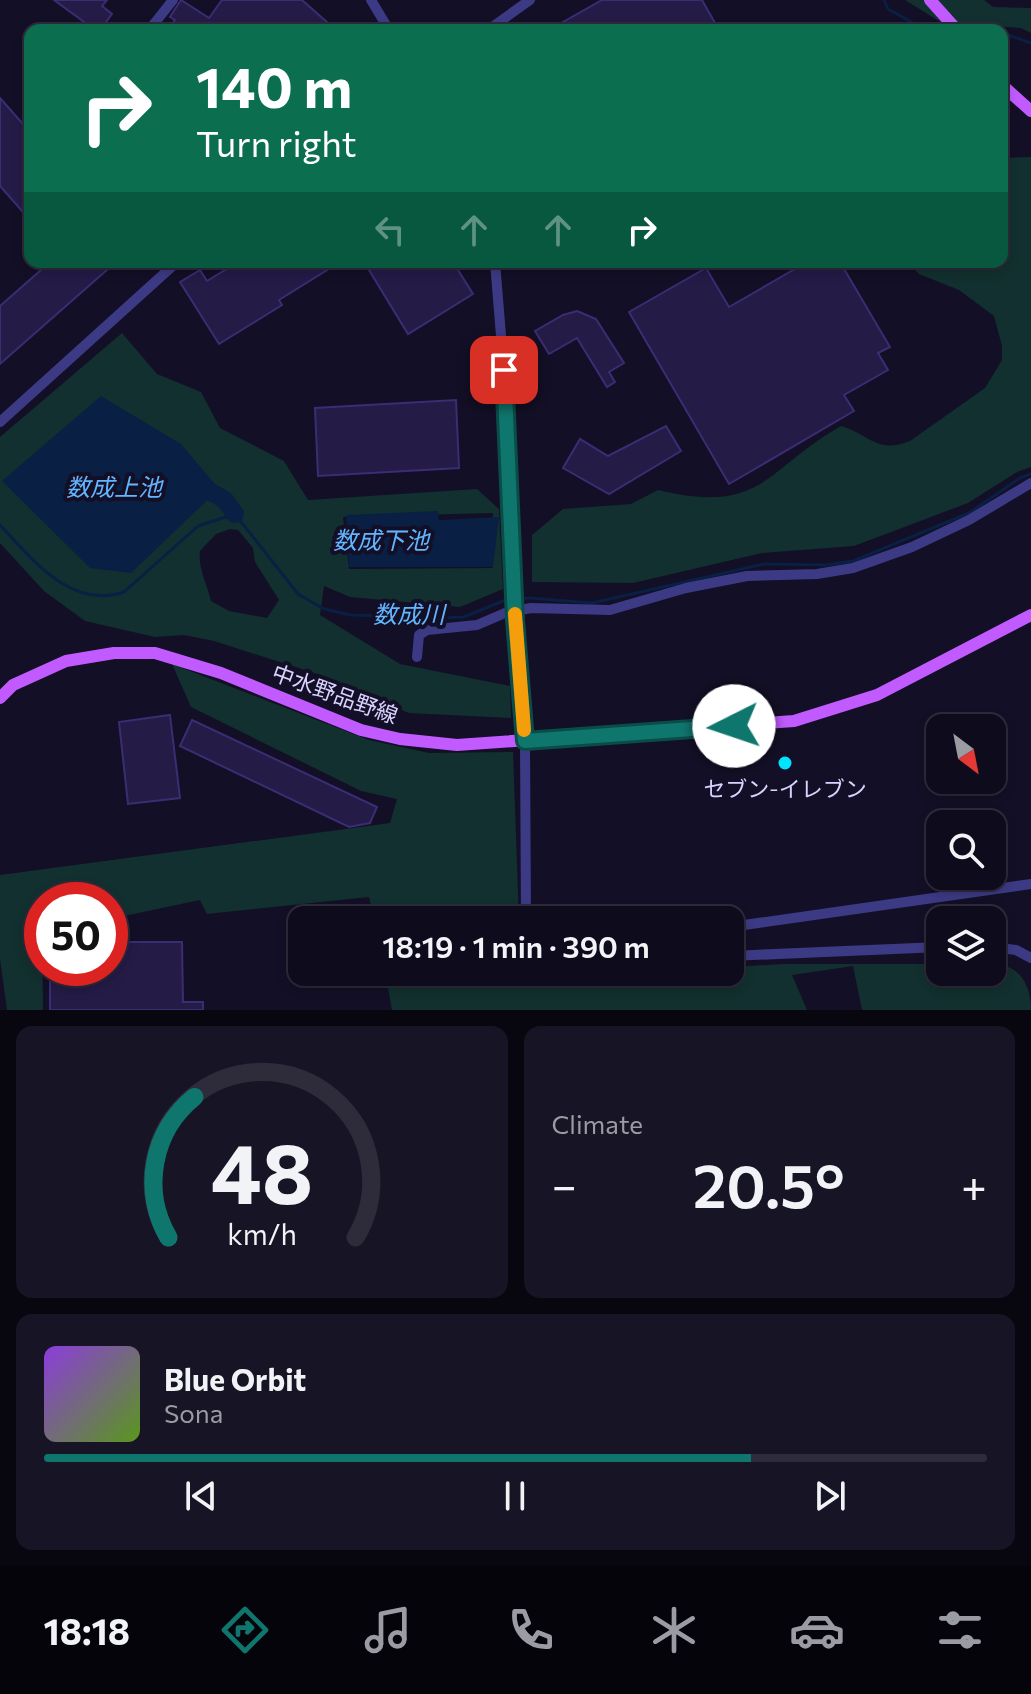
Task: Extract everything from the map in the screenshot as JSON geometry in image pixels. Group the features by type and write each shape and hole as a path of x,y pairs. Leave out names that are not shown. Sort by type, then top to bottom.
{"main road":[{"path":"930,0 952,24"},
{"path":"1008,90 1031,111"},
{"name":"中水野品野線","path":"0,698 13,685 66,661 114,653 155,653 221,673 361,730 400,739 457,745 794,721 877,695 1031,615"}],"street":[{"path":"154,24 173,0"},
{"path":"371,0 385,24"},
{"path":"496,24 530,0"},
{"path":"0,422 170,268"},
{"path":"495,268 506,397 515,620 525,741 526,906"},
{"path":"417,657 419,635 427,630 477,625 505,613 531,608 610,610 686,588 747,576 817,574 853,568 912,547 969,520 1031,483"},
{"path":"744,925 1031,884"},
{"path":"744,955 926,948"},
{"path":"1006,949 1031,958"}],"green space":[{"path":"905,0 984,0 993,7 1031,8 1031,33 1008,27 1008,24 942,23"},
{"path":"1031,157 1031,467 1017,472 968,503 854,546 762,553 633,583 532,582 532,535 563,509 631,504 658,490 720,497 742,492 760,484 841,426 874,442 899,444 910,441 985,388 1002,360 1002,346 994,316 959,290 919,274 914,268 1008,268 1008,158"},
{"path":"122,333 157,374 201,392 220,428 284,461 308,500 477,489 499,509 503,589 460,607 350,597 324,586 320,615 400,664 510,686 511,718 409,713 327,677 214,641 184,635 155,637 85,621 44,591 0,543 0,437","holes":["493,513 493,568 349,569 343,517","230,529 238,530 253,548 255,562 279,600 267,618 229,611 211,601 200,551 216,534"]},
{"path":"172,664 369,740 429,753 513,752 518,906 371,906 369,897 207,914 200,900 128,915 128,882 24,882 24,986 43,986 43,1010 7,1010 0,959 0,875 390,823 397,799 361,791 191,707"},
{"path":"926,964 926,986 1006,986 1006,966 1017,972 1026,984 1031,1010 862,1010 853,966 792,975 807,1010 392,1010 388,986 744,986 744,966"}],"water":[{"name":"数成上池","path":"101,396 181,444 219,489 131,573 90,568 2,481"},
{"name":"数成下池","path":"438,511 439,520 499,517 493,567 349,567 346,515"}],"building":[{"path":"54,0 107,0 102,6 112,14 104,24 87,24"},
{"path":"181,0 209,18 222,0 302,0 329,24 172,24 175,20 170,17"},
{"path":"602,0 702,0 716,24 560,24"},
{"path":"0,98 24,125 24,213 0,186"},
{"path":"43,268 109,268 0,364 0,306"},
{"path":"228,268 330,268 279,300 282,305 219,344 180,282 200,270 207,281"},
{"path":"457,268 473,294 408,334 369,270"},
{"path":"706,268 729,307 797,268 844,268 890,347 878,353 888,370 844,395 854,411 729,484 629,312"},
{"path":"577,311 596,319 624,363 609,372 615,382 607,387 577,338 549,354 535,331 563,315"},
{"path":"456,400 459,468 318,476 315,408"},
{"path":"666,426 681,451 609,494 563,468 580,439 608,456"},
{"path":"170,715 180,798 128,804 119,722"},
{"path":"192,720 377,807 370,823 349,827 180,746"},
{"path":"128,942 182,942 183,1002 203,1002 203,1010 50,1010 50,986 128,986"}],"waterway":[{"path":"884,0 888,9 915,24"},
{"path":"1008,35 1031,43"},
{"name":"数成川","path":"0,525 54,578 70,588 105,596 124,592 198,526 235,514 298,594 324,609 351,615 444,618 464,617 503,601 529,598 592,603 764,564 826,565 853,561 969,513 1020,478 1031,474"},
{"path":"197,484 225,500 235,514"}],"slow traffic":[{"path":"515,614 524,730"}],"place":[{"name":"セブン-イレブン","path":"785,763"}],"route":[{"path":"504,370 515,620 525,741 734,726"}]}
